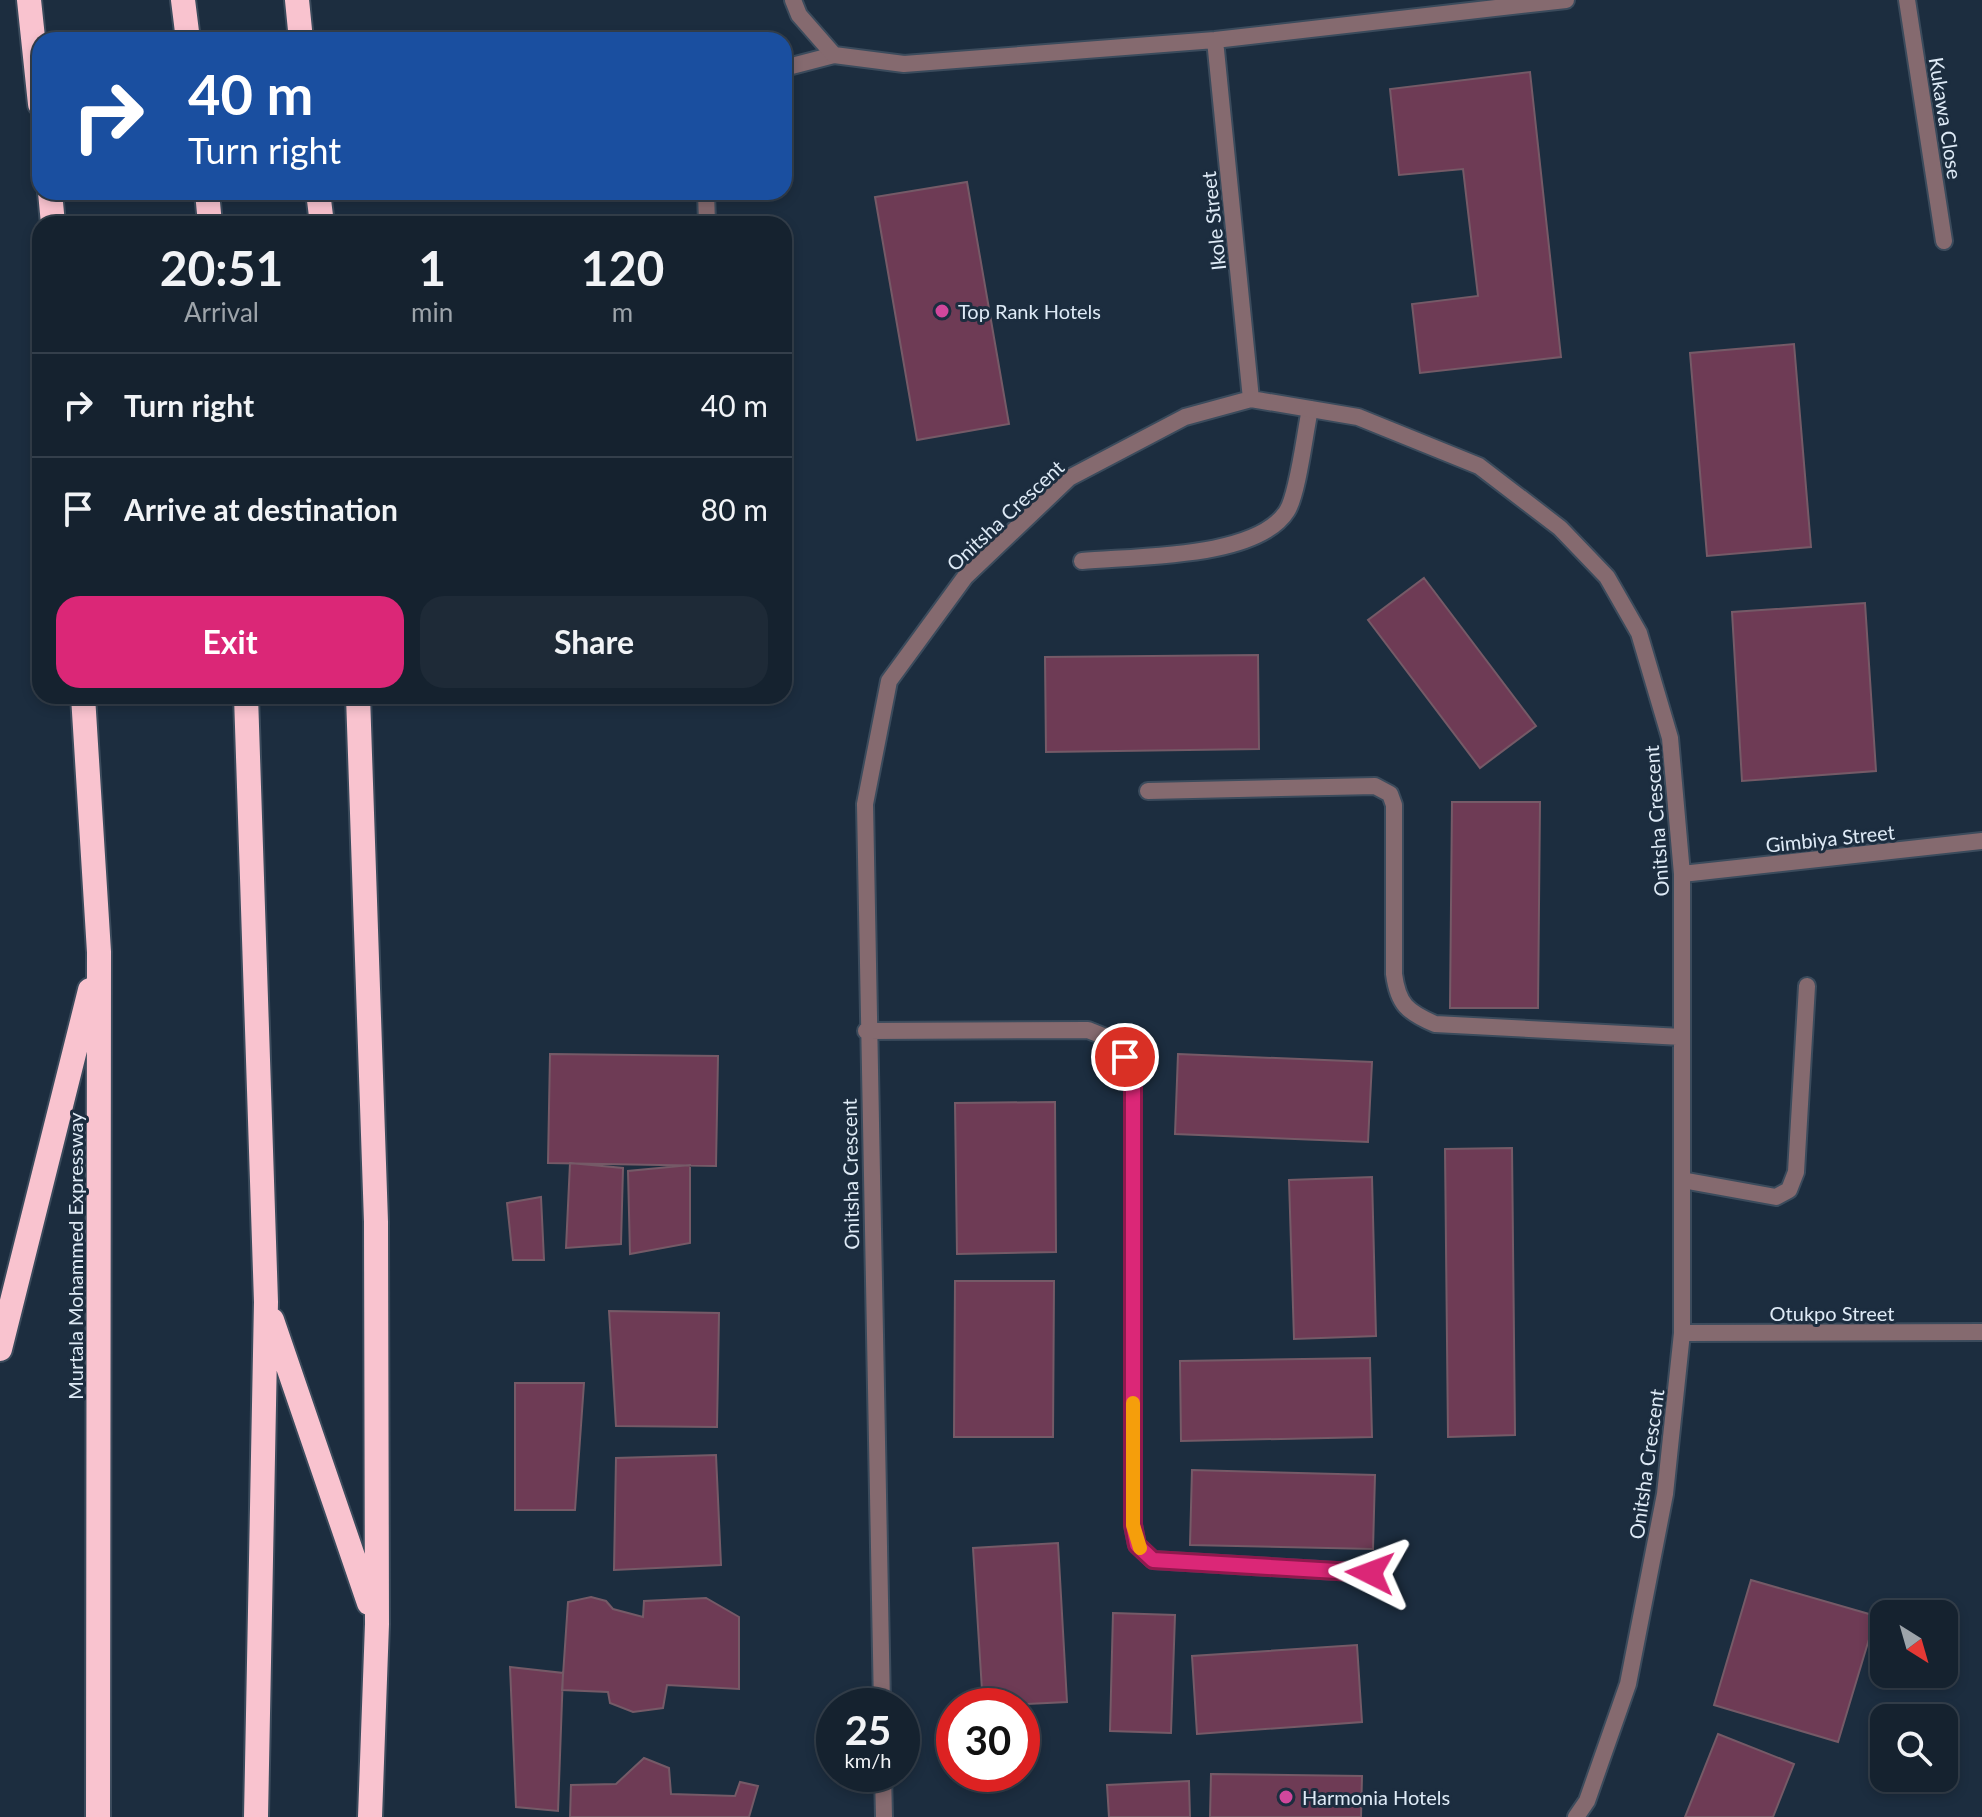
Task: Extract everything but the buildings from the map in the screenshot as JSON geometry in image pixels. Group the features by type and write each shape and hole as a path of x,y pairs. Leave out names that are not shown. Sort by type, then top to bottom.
{"highway":[{"path":"29,0 32,32"},
{"path":"297,0 300,32"},
{"path":"184,2 187,32"},
{"name":"Murtala Mohammed Expressway","path":"84,704 99,952 98,1817"},
{"path":"246,704 266,1302 256,1817"},
{"path":"358,704 376,1222 377,1624 370,1817"},
{"path":"0,1349 99,952"},
{"path":"266,1302 377,1624"}],"street":[{"path":"793,0 799,15 834,55"},
{"path":"792,66 834,55 904,64 1215,40 1566,0"},
{"name":"Kukawa Close","path":"1907,0 1944,241"},
{"name":"Ikole Street","path":"1215,40 1251,399"},
{"name":"Onitsha Crescent","path":"882,1688 866,1031 865,804 889,681 965,577 1069,478 1185,417 1251,399 1358,417 1479,466 1560,528 1607,577 1639,633 1670,738 1682,874 1682,1333 1665,1494 1628,1684 1587,1801 1576,1817"},
{"path":"1082,561 1234,546 1273,529 1289,509 1310,409"},
{"path":"1148,791 1375,786 1390,794 1394,805 1394,974 1397,999 1411,1014 1435,1024 1682,1037"},
{"name":"Gimbiya Street","path":"1682,874 1982,841"},
{"path":"1682,1180 1776,1197 1789,1190 1796,1172 1807,986"},
{"path":"866,1031 1088,1030 1118,1042 1133,1072 1133,1525 1137,1545 1153,1560 1370,1573"},
{"name":"Otukpo Street","path":"1682,1333 1982,1332"},
{"path":"883,1792 884,1817"}],"slow traffic":[{"path":"1133,1403 1133,1525 1140,1548"}],"place":[{"name":"Top Rank Hotels","path":"942,311"},
{"name":"Harmonia Hotels","path":"1286,1797"}],"route":[{"path":"1125,1057 1133,1072 1133,1525 1137,1545 1153,1560 1370,1573"}]}
